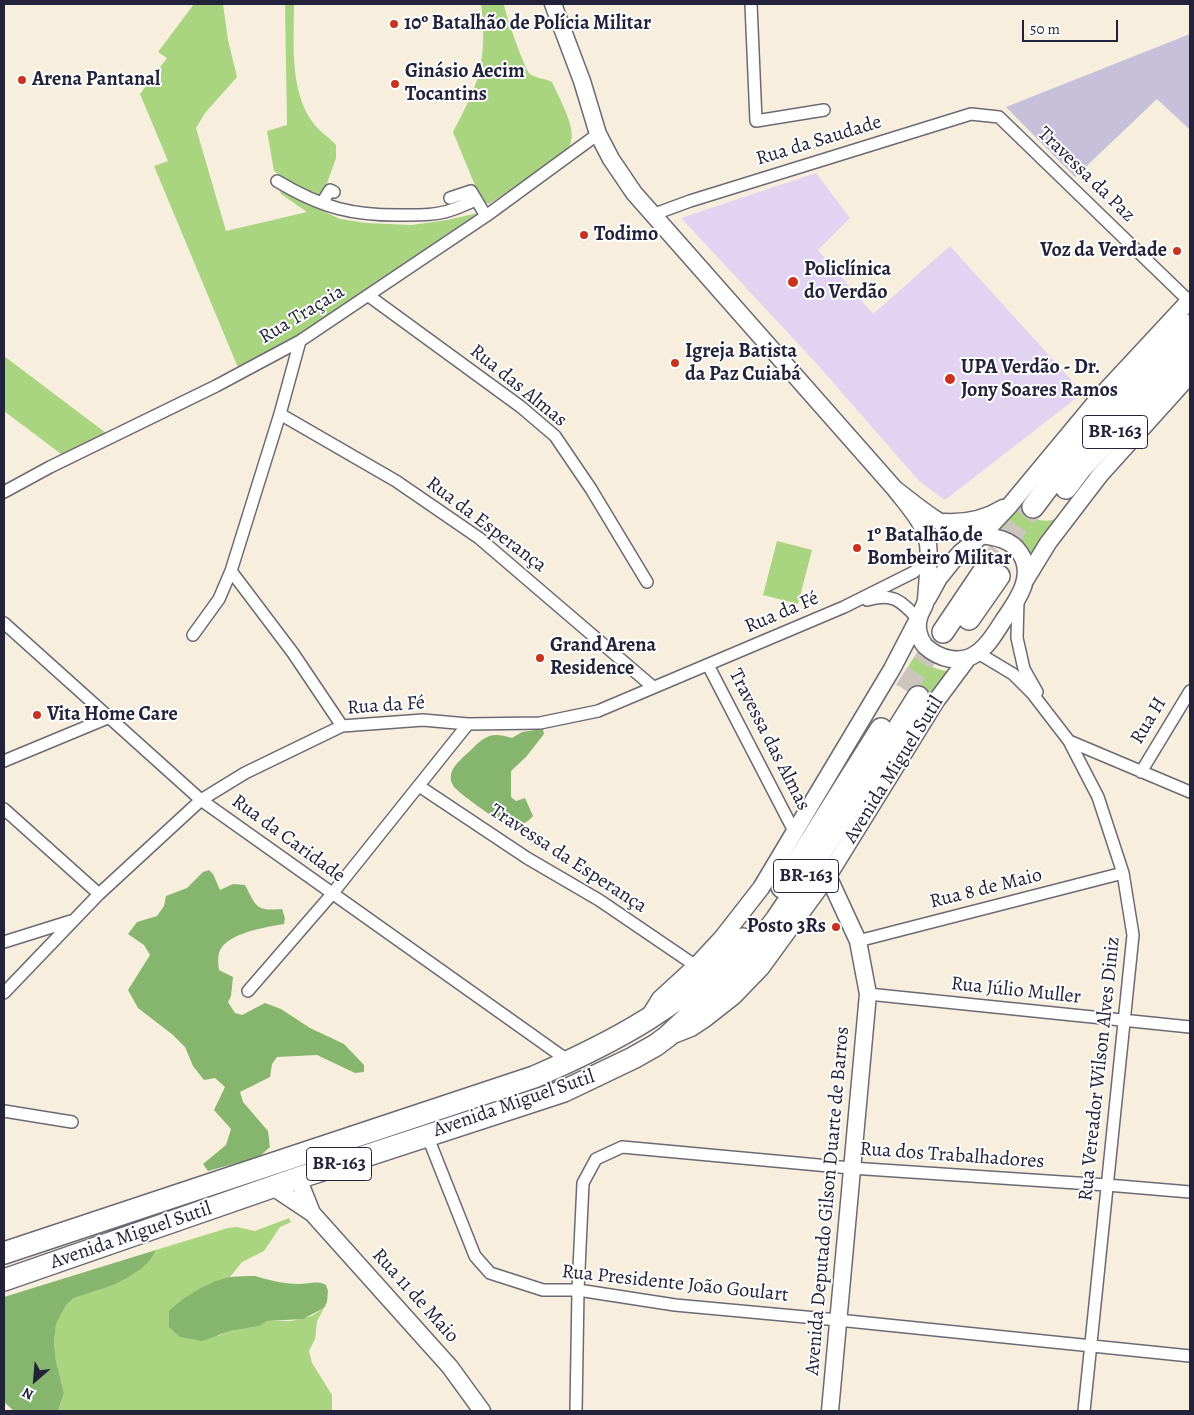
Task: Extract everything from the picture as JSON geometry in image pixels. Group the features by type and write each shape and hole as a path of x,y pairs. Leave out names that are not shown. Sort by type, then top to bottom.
{"highway":[{"name":"BR-163","path":"1190,325 1087,435 1038,511 1081,468 1190,351"},
{"path":"949,636 993,572"},
{"name":"BR-163","path":"649,1019 668,1007 720,964 764,914 912,694 813,865 776,920 748,956 668,1036"},
{"name":"Avenida Miguel Sutil","path":"4,1253 534,1077 570,1062 649,1019"},
{"name":"Avenida Miguel Sutil","path":"4,1280 298,1178 564,1091 633,1058 668,1036"}],"street":[{"path":"553,4 582,81 598,134 620,172 652,215 895,490 923,529 928,544 925,603"},
{"path":"751,4 756,122 824,110"},
{"name":"Rua da Saudade","path":"652,215 690,201 971,114 999,117"},
{"name":"Travessa da Paz","path":"999,117 1190,301"},
{"name":"Rua Traçaia","path":"4,492 50,467 216,386 300,342 486,216 598,134"},
{"path":"277,181 299,194 339,210 360,214 428,215 450,211 476,200"},
{"path":"322,203 330,190 334,192"},
{"path":"450,198 471,191 486,216"},
{"name":"Rua das Almas","path":"369,296 521,407 555,436 591,489 648,582"},
{"path":"1047,712 1013,674 973,655 952,660 941,657 928,649 920,639 918,619 939,578 951,563 981,536 1010,505 1098,398 1190,301"},
{"path":"193,635 219,599 231,571 280,414 300,342"},
{"path":"1047,712 1024,668 1017,638 1018,599 1025,581 1048,543 1100,475 1190,375"},
{"name":"Rua da Esperança","path":"280,414 396,481 479,538 653,686"},
{"path":"895,490 939,521 960,531 1002,539 1016,547 1025,563 1025,581"},
{"path":"939,521 964,522 996,512 1010,505"},
{"name":"Rua da Fé","path":"4,992 99,894 201,800 245,773 342,726 424,720 468,724 540,723 598,711 653,686 708,665 844,607 914,572 928,559"},
{"path":"231,571 293,653 342,726"},
{"name":"Rua da Fé","path":"844,607 882,596 890,596 900,601 918,619"},
{"name":"Avenida Miguel Sutil","path":"668,1036 691,1028 706,1018 734,996 761,968 828,876 936,701 973,655 996,633 1018,599"},
{"name":"Avenida Miguel Sutil","path":"649,1019 660,999 696,966 722,938 761,888 796,833 892,669 918,619"},
{"name":"Rua da Caridade","path":"4,623 201,800 570,1062"},
{"name":"Travessa das Almas","path":"708,665 796,833"},
{"name":"Rua H","path":"1141,772 1190,691"},
{"name":"Rua Vereador Wilson Alves Diniz","path":"1047,712 1069,741 1098,797 1123,873 1134,935 1084,1411"},
{"path":"4,761 110,718"},
{"path":"248,992 332,894 468,724"},
{"path":"1069,741 1190,792"},
{"name":"Travessa da Esperança","path":"420,786 527,858 599,900 696,966"},
{"path":"4,809 99,894"},
{"name":"Rua 8 de Maio","path":"858,940 1123,873"},
{"name":"Avenida Deputado Gilson Duarte de Barros","path":"828,876 858,940 868,994 830,1411"},
{"path":"816,894 839,899"},
{"path":"4,942 72,921"},
{"name":"Rua Júlio Muller","path":"868,994 1190,1027"},
{"path":"4,1110 72,1122"},
{"name":"Rua Presidente João Goulart","path":"427,1135 475,1256 490,1273 543,1290 578,1290 675,1305 1190,1356"},
{"name":"Rua dos Trabalhadores","path":"578,1290 583,1183 596,1159 622,1147 852,1168 1190,1192"},
{"name":"Rua 11 de Maio","path":"298,1178 312,1213"},
{"name":"Rua 11 de Maio","path":"273,1187 312,1213 450,1367 482,1411"},
{"path":"576,1411 578,1290"}],"shaded area":[{"path":"1190,34 1190,130 1157,99 1075,177 1006,107"},
{"name":"UPA Verdão - Dr. Jony Soares Ramos","path":"816,173 850,218 818,250 873,314 950,246 1083,393 945,500 920,482 817,364 681,218"}],"green space":[{"path":"194,4 223,4 228,40 237,77 205,113 196,128 226,231 307,212 281,194 280,191 340,219 366,223 412,225 478,213 294,338 239,370 154,166 168,161 140,94 167,58 158,52"},
{"path":"285,4 294,4 295,66 300,97 314,124 336,145 336,158 322,197 299,194 291,182 274,171 267,131 287,125"},
{"path":"481,4 504,4 527,70 533,76 552,82 569,120 572,135 570,146 560,157 489,204 481,200 453,132 470,98 480,71 483,41"},
{"path":"4,356 106,433 65,457 4,411"},
{"path":"1029,494 1030,511 1035,518 1046,521 1058,518 1030,554 1020,540 1000,530"},
{"path":"777,541 812,550 798,604 763,595"},
{"path":"916,654 930,666 948,671 927,706 923,694 917,686 909,683 896,686"},
{"path":"543,729 544,734 526,757 511,771 511,797 516,801 525,798 533,816 527,822 514,827 509,826 483,810 454,787 451,779 453,769 462,758 486,738 499,735 512,738 522,732"},
{"path":"209,870 213,874 220,890 233,884 245,885 258,906 267,909 282,909 285,918 284,924 242,934 227,942 220,949 218,958 219,970 233,977 231,996 228,1002 235,1013 242,1015 265,1003 281,1009 310,1028 344,1044 364,1065 364,1072 355,1073 317,1055 277,1057 272,1064 270,1077 240,1092 243,1102 268,1131 270,1147 259,1157 208,1171 203,1164 226,1145 231,1129 214,1110 225,1087 215,1078 204,1080 193,1066 185,1047 173,1035 138,1008 128,990 150,955 144,945 128,934 137,922 157,916 164,906 166,896 187,888 203,872"},
{"path":"289,1218 291,1222 280,1227 264,1251 242,1262 230,1277 217,1282 218,1336 230,1331 260,1326 267,1321 291,1321 312,1316 324,1308 317,1321 315,1339 309,1351 312,1363 332,1395 332,1411 58,1411 64,1393 56,1361 54,1342 56,1323 66,1305 74,1298 108,1287 151,1259 156,1250 228,1228 237,1227 255,1231"},
{"path":"156,1250 151,1259 141,1269 125,1279 108,1287 74,1298 66,1305 56,1324 54,1342 56,1361 64,1393 58,1411 14,1411 4,1402 4,1297"},
{"path":"255,1276 287,1283 316,1282 326,1285 328,1291 327,1302 324,1308 303,1319 267,1321 260,1326 230,1331 202,1341 180,1337 169,1327 169,1311 198,1290 231,1277"}],"tunnel":[{"path":"986,568 1033,507"},
{"path":"905,690 943,632"}],"place":[{"name":"10º Batalhão de Polícia Militar","path":"394,24"},
{"name":"Arena Pantanal","path":"22,80"},
{"name":"Ginásio Aecim Tocantins","path":"395,84"},
{"name":"Todimo","path":"584,235"},
{"name":"Voz da Verdade","path":"1177,251"},
{"name":"Policlínica do Verdão","path":"793,282"},
{"name":"Igreja Batista da Paz Cuiabá","path":"675,363"},
{"name":"UPA Verdão - Dr. Jony Soares Ramos","path":"950,379"},
{"name":"1º Batalhão de Bombeiro Militar","path":"857,548"},
{"name":"Grand Arena Residence","path":"540,658"},
{"name":"Vita Home Care","path":"37,715"},
{"name":"Posto 3Rs","path":"836,927"}]}
